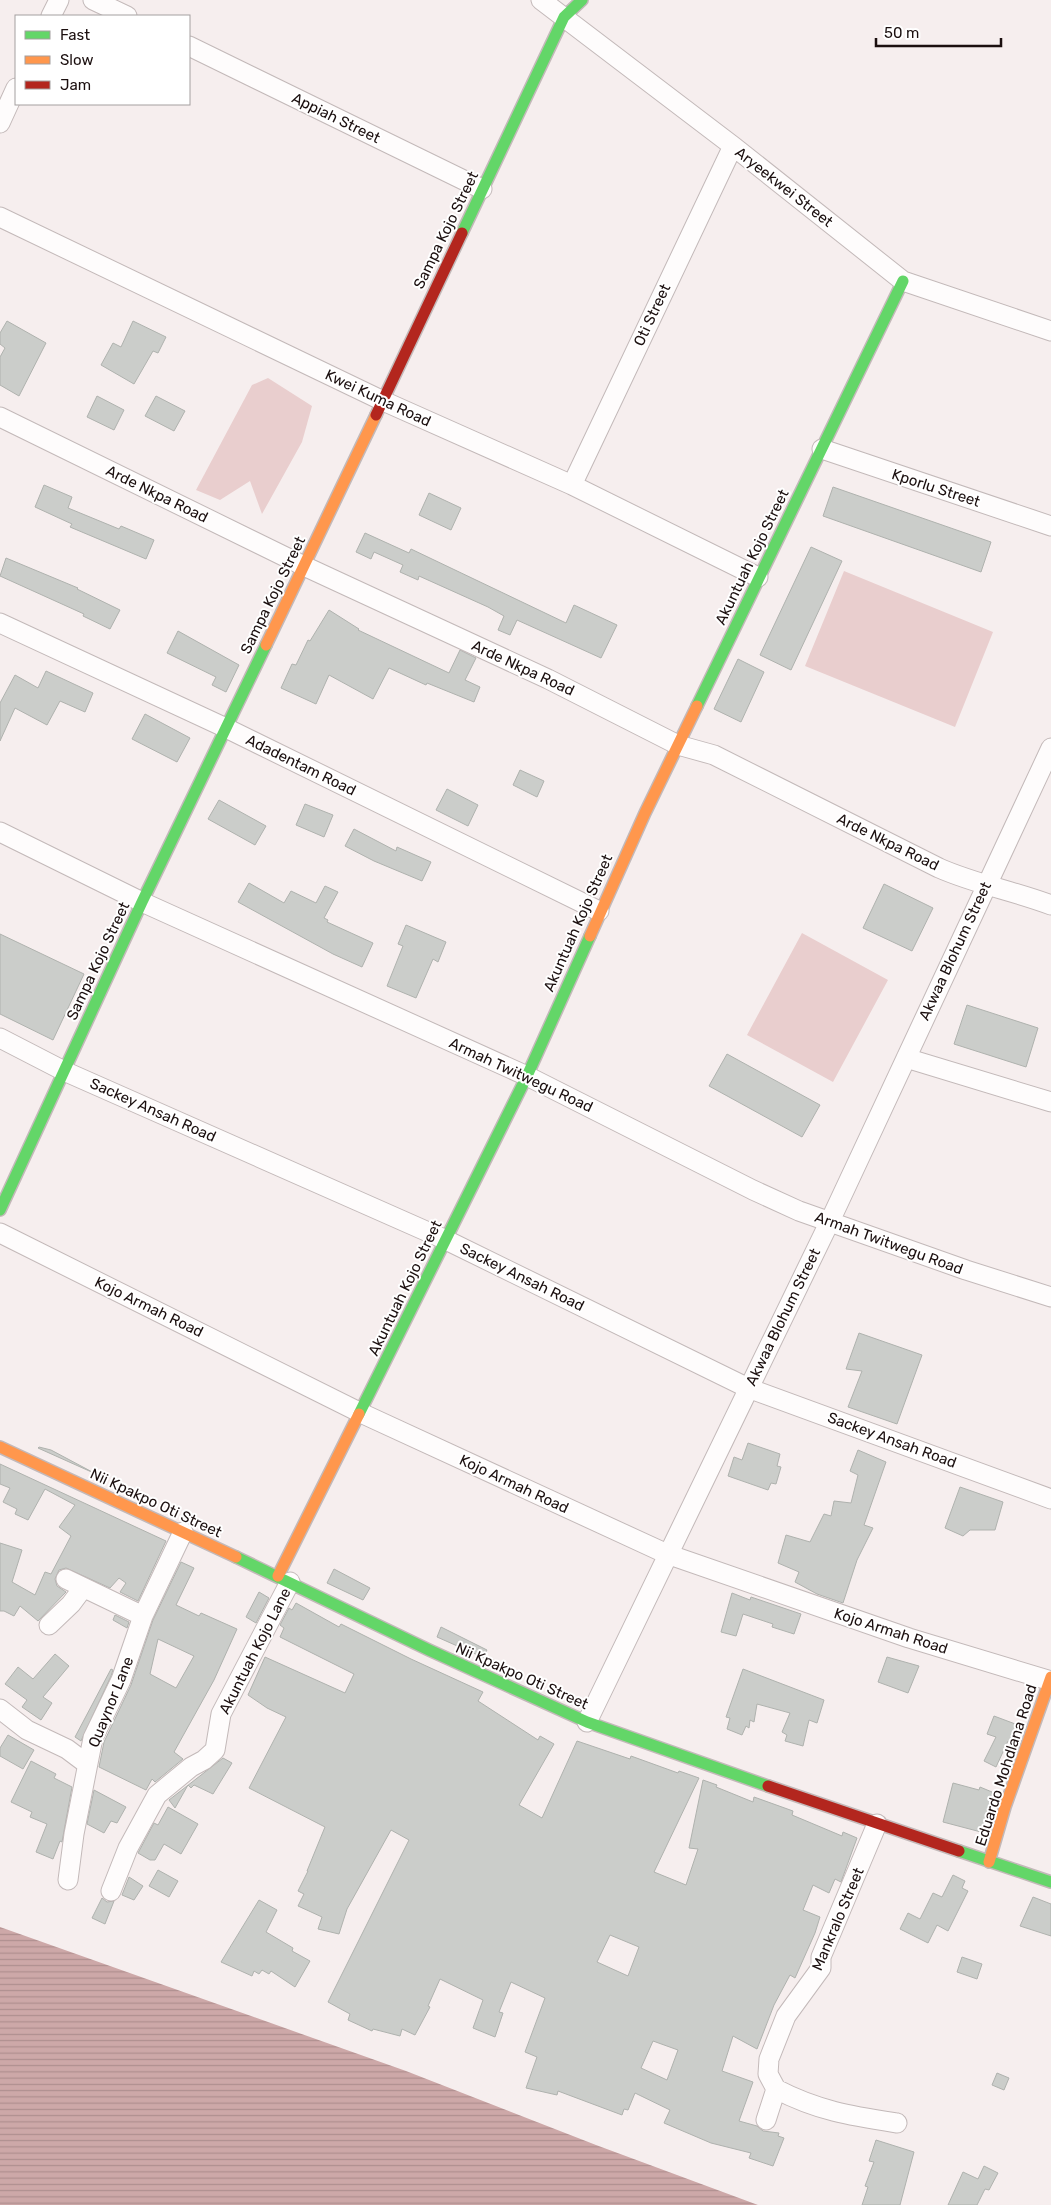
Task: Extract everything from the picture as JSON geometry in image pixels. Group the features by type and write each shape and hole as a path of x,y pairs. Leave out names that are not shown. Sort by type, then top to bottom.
{"street":[{"path":"52,15 59,0"},
{"path":"93,0 125,15"},
{"name":"Aryeekwei Street","path":"541,0 732,146 902,281 1051,331"},
{"name":"Sampa Kojo Street","path":"0,1210 142,902 304,566 564,17 582,0"},
{"name":"Appiah Street","path":"190,46 482,189"},
{"path":"0,123 15,90"},
{"name":"Oti Street","path":"572,485 732,146"},
{"name":"Kwei Kuma Road","path":"0,217 382,400 572,485 758,577"},
{"name":"Akuntuah Kojo Street","path":"284,1579 444,1239 527,1076 600,911 758,577 822,449 902,281"},
{"name":"Arde Nkpa Road","path":"0,417 304,566 548,679 678,746 714,755 939,868 964,879 986,884 1051,905"},
{"name":"Kporlu Street","path":"822,449 1051,526"},
{"name":"Adadentam Road","path":"0,623 226,728 600,911"},
{"name":"Akwaa Blohum Street","path":"587,1722 830,1221 1051,748"},
{"name":"Armah Twitwegu Road","path":"0,832 142,902 527,1076 753,1190 799,1211 966,1270 1051,1296"},
{"name":"Sackey Ansah Road","path":"0,1038 64,1071 444,1239 748,1388 1051,1499"},
{"path":"906,1058 1051,1102"},
{"name":"Kojo Armah Road","path":"0,1233 361,1413 667,1554 910,1638 1050,1679"},
{"name":"Nii Kpakpo Oti Street","path":"0,1447 284,1579 429,1650 587,1722 877,1824 1051,1882"},
{"name":"Quaynor Lane","path":"68,1880 93,1738 121,1680 143,1616 183,1532"},
{"path":"66,1579 143,1616"},
{"name":"Akuntuah Kojo Lane","path":"111,1890 128,1848 157,1795 215,1750 221,1714 284,1579"},
{"path":"49,1625 71,1604 83,1588"},
{"name":"Eduardo Mohdlana Road","path":"989,1862 1005,1807 1050,1679"},
{"path":"0,1709 27,1730 67,1749 88,1764"},
{"name":"Mankralo Street","path":"776,2089 768,2074 769,2060 786,2016 820,1968 821,1957 877,1824"},
{"path":"766,2120 776,2089 800,2102 836,2113 897,2122"}],"shaded area":[{"path":"268,378 312,406 302,442 262,514 250,481 220,500 196,490 252,385"},
{"path":"844,571 993,632 955,727 805,666"},
{"path":"802,933 888,980 833,1082 747,1035"},
{"path":"0,1927 406,2071 596,2145 758,2205 0,2205"}],"building":[{"path":"7,321 46,343 19,396 0,385 0,357 5,348 0,344 0,333"},
{"path":"133,321 166,337 158,353 153,351 134,384 101,365 113,343 121,347"},
{"path":"97,396 124,410 114,430 87,417"},
{"path":"156,396 185,411 174,431 145,416"},
{"path":"44,485 72,497 68,508 119,529 121,526 154,540 146,559 70,527 72,524 35,507"},
{"path":"833,487 991,542 981,572 823,516"},
{"path":"429,493 461,508 451,530 419,515"},
{"path":"365,533 409,553 411,549 566,623 574,605 617,625 601,658 517,620 510,635 498,630 504,616 488,607 419,576 418,580 400,572 403,565 374,552 371,559 356,552"},
{"path":"811,547 842,561 791,670 760,655"},
{"path":"6,558 78,588 120,610 110,629 83,616 84,614 0,576"},
{"path":"329,610 358,630 449,673 460,650 476,658 465,680 480,687 474,702 427,683 426,685 389,668 373,699 329,675 316,704 281,688 292,664 296,665 308,640 310,641"},
{"path":"178,631 239,665 226,692 212,685 216,677 167,653"},
{"path":"738,659 764,672 741,722 714,709"},
{"path":"46,671 93,693 85,712 60,701 47,725 15,708 0,741 0,703 15,675 38,688"},
{"path":"145,714 190,738 177,762 132,739"},
{"path":"520,770 544,781 537,797 513,785"},
{"path":"447,789 478,805 468,826 436,810"},
{"path":"219,800 266,826 255,845 208,819"},
{"path":"305,804 333,815 324,837 296,825"},
{"path":"354,829 396,851 397,847 431,862 422,881 374,861 345,846"},
{"path":"249,883 284,903 291,891 316,903 325,886 338,892 324,918 328,920 327,922 373,943 362,967 333,954 238,902"},
{"path":"884,884 933,908 912,951 863,928"},
{"path":"406,925 446,942 438,962 433,959 416,998 387,986 403,946 398,944"},
{"path":"0,934 84,974 53,1040 0,1014"},
{"path":"967,1005 1038,1028 1026,1067 954,1044"},
{"path":"727,1054 820,1105 802,1137 709,1086"},
{"path":"859,1333 922,1355 897,1424 848,1407 862,1371 846,1369"},
{"path":"748,1443 780,1454 777,1466 781,1467 776,1484 771,1483 768,1490 728,1476 734,1457 742,1460"},
{"path":"38,1448 51,1450 96,1474"},
{"path":"858,1450 886,1462 864,1525 873,1528 857,1560 843,1603 817,1594 795,1582 799,1572 778,1563 786,1535 810,1542 824,1514 831,1516 834,1501 851,1503 858,1475 850,1471"},
{"path":"0,1464 166,1541 138,1601 120,1592 126,1583 119,1578 110,1588 66,1568 59,1570 55,1579 57,1586 66,1592 38,1621 20,1606 14,1616 0,1611 0,1543 22,1550 12,1582 35,1595 45,1572 51,1574 71,1536 59,1527 75,1505 45,1489 28,1520 15,1514 17,1509 3,1502 10,1488 0,1484"},
{"path":"960,1487 1003,1502 995,1530 970,1530 963,1536 945,1528"},
{"path":"181,1562 194,1568 176,1605 199,1616 201,1613 237,1629 214,1680 174,1752 183,1759 155,1782 152,1779 146,1790 99,1767 104,1742 131,1685 153,1620","holes":["158,1639 194,1656 176,1688 150,1674"]},
{"path":"334,1569 370,1588 363,1600 327,1583"},
{"path":"259,1592 269,1598 256,1623 246,1617"},
{"path":"732,1593 750,1600 751,1597 801,1614 794,1634 772,1627 773,1624 743,1614 736,1636 721,1632"},
{"path":"296,1603 339,1627 341,1624 483,1692 478,1701 538,1740 540,1736 554,1744 519,1805 542,1818 577,1741 630,1759 631,1756 678,1773 679,1771 699,1778 654,1872 686,1885 698,1849 689,1848 703,1780 753,1802 754,1797 793,1811 792,1815 842,1836 843,1832 857,1838 841,1882 835,1879 829,1893 813,1885 803,1910 820,1917 815,1933 795,1978 790,1975 774,2005 757,2049 733,2036 722,2071 753,2082 739,2121 757,2126 763,2131 779,2133 778,2136 784,2138 773,2166 749,2158 751,2153 711,2143 664,2123 670,2110 635,2093 628,2110 624,2109 622,2115 558,2091 557,2095 526,2088 537,2057 525,2052 545,1998 511,1982 499,2012 503,2013 495,2037 473,2028 483,2000 440,1979 428,2006 430,2007 415,2035 402,2029 400,2036 373,2029 372,2031 348,2020 350,2014 328,2002 409,1840 391,1830 347,1909 339,1934 318,1929 322,1917 298,1906 304,1894 298,1891 325,1827 249,1788 286,1717 267,1708 248,1695 265,1657 345,1693 354,1674 280,1637 284,1628 280,1625 289,1608 292,1610","holes":["610,1935 639,1947 628,1976 597,1962","653,2041 678,2050 667,2080 641,2068"]},
{"path":"115,1615 129,1622 127,1628 113,1620"},
{"path":"441,1627 487,1650 484,1655 499,1663 437,1637"},
{"path":"55,1654 69,1666 43,1697 52,1703 41,1720 22,1707 27,1700 5,1684 18,1667 33,1679"},
{"path":"887,1657 919,1666 908,1693 878,1682"},
{"path":"111,1669 113,1670 111,1676 81,1741 75,1737"},
{"path":"743,1669 824,1700 817,1723 809,1720 803,1746 785,1741 787,1735 782,1732 790,1713 757,1704 754,1722 750,1720 749,1728 746,1726 742,1735 727,1729 730,1718 726,1717"},
{"path":"994,1716 1018,1725 1011,1743 1008,1741 996,1767 984,1761 996,1737 987,1734"},
{"path":"8,1735 34,1750 23,1769 0,1756 0,1748"},
{"path":"223,1758 232,1763 213,1794 194,1785 191,1788 188,1785"},
{"path":"31,1761 56,1774 54,1778 72,1787 62,1842 60,1841 53,1859 36,1852 47,1824 30,1817 32,1812 11,1802"},
{"path":"953,1783 979,1790 980,1787 992,1792 981,1832 943,1822"},
{"path":"188,1785 175,1808 169,1800"},
{"path":"94,1790 126,1807 117,1823 111,1821 104,1833 87,1824"},
{"path":"168,1807 198,1824 181,1854 164,1844 155,1860 150,1860 138,1853 154,1823 158,1825"},
{"path":"158,1870 178,1881 169,1897 149,1886"},
{"path":"953,1875 965,1881 962,1888 968,1891 948,1931 937,1925 928,1943 900,1929 908,1913 920,1919 933,1893 942,1897"},
{"path":"129,1877 143,1886 134,1900 122,1895"},
{"path":"1033,1897 1051,1904 1051,1936 1020,1926"},
{"path":"102,1898 107,1902 114,1901 105,1924 92,1918"},
{"path":"259,1900 277,1910 266,1932 293,1948 292,1951 310,1961 295,1987 271,1971 269,1974 262,1970 259,1974 254,1971 252,1976 221,1962"},
{"path":"962,1957 982,1964 977,1979 957,1972"},
{"path":"997,2073 1009,2078 1004,2090 992,2085"},
{"path":"876,2140 914,2152 900,2205 862,2205 868,2187 865,2186 874,2162 869,2161"},
{"path":"984,2166 998,2173 989,2190 985,2189 977,2205 948,2205 963,2172 978,2179"}],"traffic: fast":[{"path":"462,233 564,17 582,0"},
{"path":"697,706 903,281"},
{"path":"0,1210 142,902 266,645"},
{"path":"359,1414 527,1076 590,936"},
{"path":"236,1557 429,1650 587,1722 768,1786"},
{"path":"959,1851 1051,1882"}],"traffic: slow":[{"path":"266,645 376,415"},
{"path":"590,936 645,813 697,706"},
{"path":"278,1576 359,1414"},
{"path":"0,1447 236,1557"},
{"path":"989,1862 1005,1807 1051,1677"}],"traffic: jam":[{"path":"376,415 462,233"},
{"path":"768,1786 959,1851"}]}
